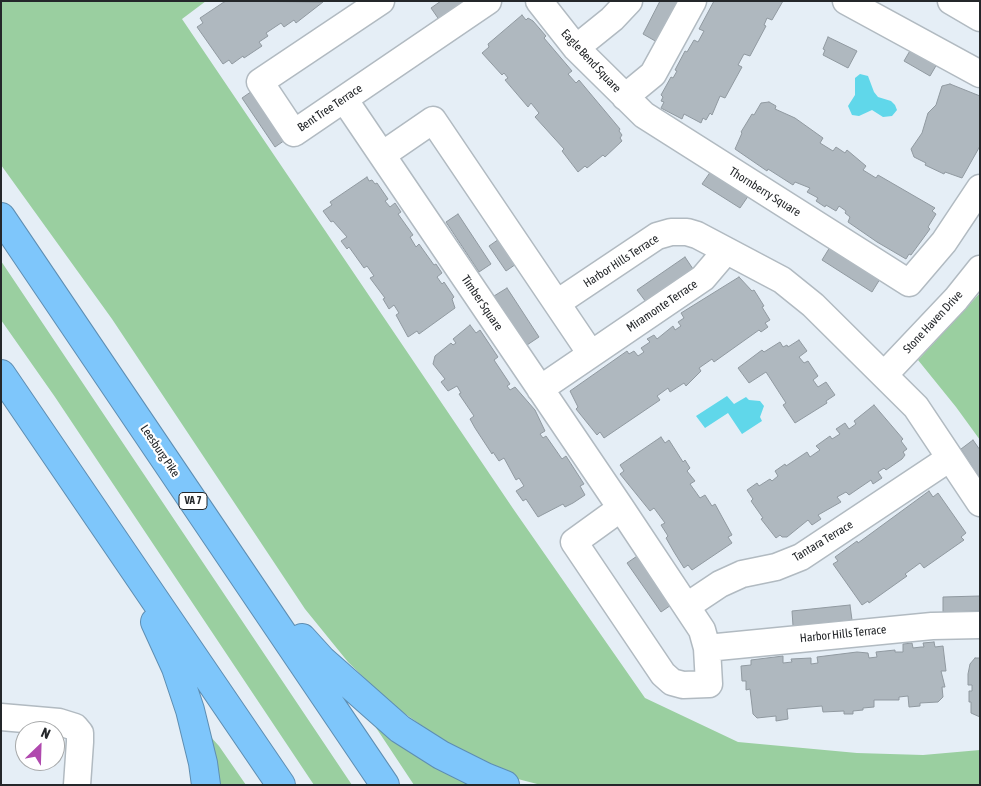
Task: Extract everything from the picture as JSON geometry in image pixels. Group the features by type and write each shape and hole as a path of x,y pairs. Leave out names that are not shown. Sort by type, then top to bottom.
{"highway":[{"name":"Leesburg Pike","path":"1,218 385,785"},
{"path":"1,374 281,785"},
{"path":"100,520 153,618 176,668 190,710 203,763 206,785"},
{"path":"238,567 322,660 400,729 441,755 505,785"}],"street":[{"name":"Bent Tree Terrace","path":"381,1 260,82 294,133 488,1"},
{"name":"Eagle Bend Square","path":"539,1 576,48 625,97"},
{"path":"576,48 612,19 628,1"},
{"path":"625,97 653,74 693,1"},
{"path":"846,1 980,74"},
{"path":"951,1 980,18"},
{"name":"Thornberry Square","path":"625,97 656,123 909,283 944,242 980,188"},
{"name":"Timber Square","path":"344,99 621,508 702,630 707,648 709,684 683,685 672,682 663,674 574,542 621,508"},
{"path":"382,155 433,120 591,354"},
{"name":"Harbor Hills Terrace","path":"556,303 657,236 671,232 688,232 782,280 797,292 885,374 916,407 980,503"},
{"name":"Miramonte Terrace","path":"540,388 703,278 726,251"},
{"name":"Stone Haven Drive","path":"885,374 956,299 980,269"},
{"name":"Tantara Terrace","path":"687,606 720,584 742,574 776,567 801,557 950,458"},
{"name":"Harbor Hills Terrace","path":"707,648 932,626 980,625"},
{"path":"1,716 59,722 75,727 80,733 77,785"}],"green space":[{"path":"1,1 206,1 182,19 514,510 645,698 738,742 857,753 923,755 980,750 980,785 541,785 514,778 461,753 391,704 348,662 305,609 112,319 1,165"},
{"path":"1,261 352,785 314,785 55,397 1,320"},
{"path":"980,293 980,440 918,360"},
{"path":"361,705 483,785 414,785"},
{"path":"209,735 219,746 246,785 217,785"}],"water":[{"path":"860,74 868,76 878,97 891,101 895,105 897,110 892,116 883,117 872,110 859,116 852,115 848,106 855,95 855,78"},
{"path":"727,396 734,404 746,397 749,400 760,401 764,406 760,417 762,421 742,434 728,413 705,428 696,416"}],"building":[{"path":"441,1 469,1 440,21 431,8"},
{"path":"660,1 678,1 657,42 643,34"},
{"path":"714,1 783,1 772,20 767,18 764,25 766,26 750,56 744,54 738,65 742,67 725,98 720,96 712,115 710,113 706,120 703,118 701,123 684,114 682,119 661,108 664,102 661,101 663,97 661,95 671,77 673,78 677,71 675,70 685,51 687,52 694,40 698,42 704,31 699,29"},
{"path":"224,2 323,2 296,23 294,20 284,27 281,23 266,33 268,36 259,42 262,46 244,58 243,56 232,64 229,60 223,64 197,27 203,23 200,18"},
{"path":"522,15 526,20 528,18 533,21 546,36 544,38 572,71 568,74 576,83 579,80 620,129 622,141 605,157 603,155 587,168 585,166 578,172 562,151 564,149 535,117 539,113 531,103 528,107 505,80 508,78 504,73 502,75 482,53 489,47 488,44"},
{"path":"828,37 857,51 848,68 823,55 825,50 823,49"},
{"path":"911,49 937,64 930,76 904,61"},
{"path":"950,84 980,96 980,146 962,178 945,172 944,174 925,165 926,163 914,157 911,149 922,133 928,113 936,105 942,86"},
{"path":"255,89 288,138 275,147 242,98"},
{"path":"769,102 776,106 775,109 795,118 823,138 820,143 833,151 836,147 845,153 847,150 866,166 863,170 876,178 878,175 935,208 932,211 936,214 928,227 930,229 911,255 909,254 906,259 877,242 848,222 850,217 839,206 836,211 826,205 825,207 816,201 818,198 807,192 810,188 795,182 793,185 768,169 767,171 735,149 741,132 752,114 754,115 761,103"},
{"path":"711,171 749,195 740,208 702,184"},
{"path":"367,177 369,181 372,180 375,184 377,183 388,199 385,201 390,207 395,203 401,212 398,214 413,235 410,237 416,247 419,244 434,265 436,264 442,273 437,277 442,284 444,282 454,297 452,299 455,308 419,334 417,331 408,337 396,315 399,313 394,305 389,309 383,299 385,298 370,278 374,276 367,266 364,268 349,247 347,249 341,241 347,237 333,221 331,222 323,211 332,205 330,202"},
{"path":"458,214 491,264 479,272 446,222"},
{"path":"502,237 519,262 506,271 489,246"},
{"path":"830,247 880,279 872,292 822,260"},
{"path":"685,257 693,269 646,302 637,290"},
{"path":"739,277 752,291 754,290 764,306 762,307 770,320 765,323 768,327 761,332 759,330 714,362 712,359 699,368 701,371 686,386 684,383 670,392 668,388 657,396 660,400 604,438 600,432 597,435 576,409 578,407 570,391 627,351 629,354 634,351 638,356 644,352 641,348 650,342 647,339 654,335 657,339 673,326 675,330 681,326 678,322 684,318 681,313"},
{"path":"507,288 539,337 527,345 494,296"},
{"path":"470,325 476,333 480,330 498,357 494,360 510,384 507,386 510,390 515,387 535,410 545,431 540,434 543,438 546,436 562,459 566,456 584,484 580,486 585,495 573,503 565,507 563,504 538,517 526,499 523,501 516,491 524,486 519,478 516,480 504,458 499,461 493,452 492,454 475,428 470,419 474,416 459,394 461,393 457,386 448,391 441,382 445,379 433,364 435,356 451,343 453,345 456,343 453,339"},
{"path":"799,340 807,351 799,357 804,363 808,361 818,376 813,380 818,387 826,382 835,395 826,401 827,403 795,423 783,405 786,403 766,372 749,383 738,368 762,350 764,352 780,342 783,347 787,345 788,347"},
{"path":"874,405 903,439 901,441 907,449 903,452 905,455 886,470 884,468 878,472 882,478 873,484 871,480 849,495 846,492 837,497 841,502 818,515 821,519 812,525 808,520 787,537 780,535 776,538 761,519 763,518 751,501 753,499 747,490 757,483 759,486 770,479 772,481 778,476 775,471 807,452 810,457 820,450 816,446 830,436 832,439 840,434 836,429 845,423 849,429 856,424 854,421"},
{"path":"661,437 665,443 669,440 683,462 685,460 690,468 687,471 695,481 690,484 700,498 705,495 712,506 715,504 732,535 728,537 732,543 692,570 688,565 684,568 674,552 666,538 668,536 661,525 665,523 654,508 650,511 620,474 624,471 620,465"},
{"path":"973,440 980,450 980,478 961,449"},
{"path":"929,491 933,497 938,493 966,533 961,537 964,540 924,568 920,563 905,574 907,576 869,603 868,601 862,605 833,564 838,561 835,557 857,541 858,543"},
{"path":"640,554 674,603 661,612 627,563"},
{"path":"980,596 980,611 943,612 943,597"},
{"path":"850,605 852,620 793,626 792,611"},
{"path":"934,642 935,647 943,646 946,671 941,671 945,687 942,687 943,697 938,702 920,703 920,706 909,707 908,696 899,697 899,700 874,700 874,707 853,711 853,714 844,714 844,711 823,712 822,706 787,709 788,719 776,721 776,716 757,718 753,714 750,689 746,690 746,681 742,681 741,666 751,665 751,660 783,656 783,663 792,662 791,659 811,658 811,664 818,663 817,657 857,652 868,653 869,658 877,657 876,652 895,650 895,652 903,652 903,644 912,643 913,648 924,647 923,643"},
{"path":"975,658 980,658 980,717 971,713 971,702 969,702 969,691 972,691 972,685 968,685 968,674 970,664"}]}
